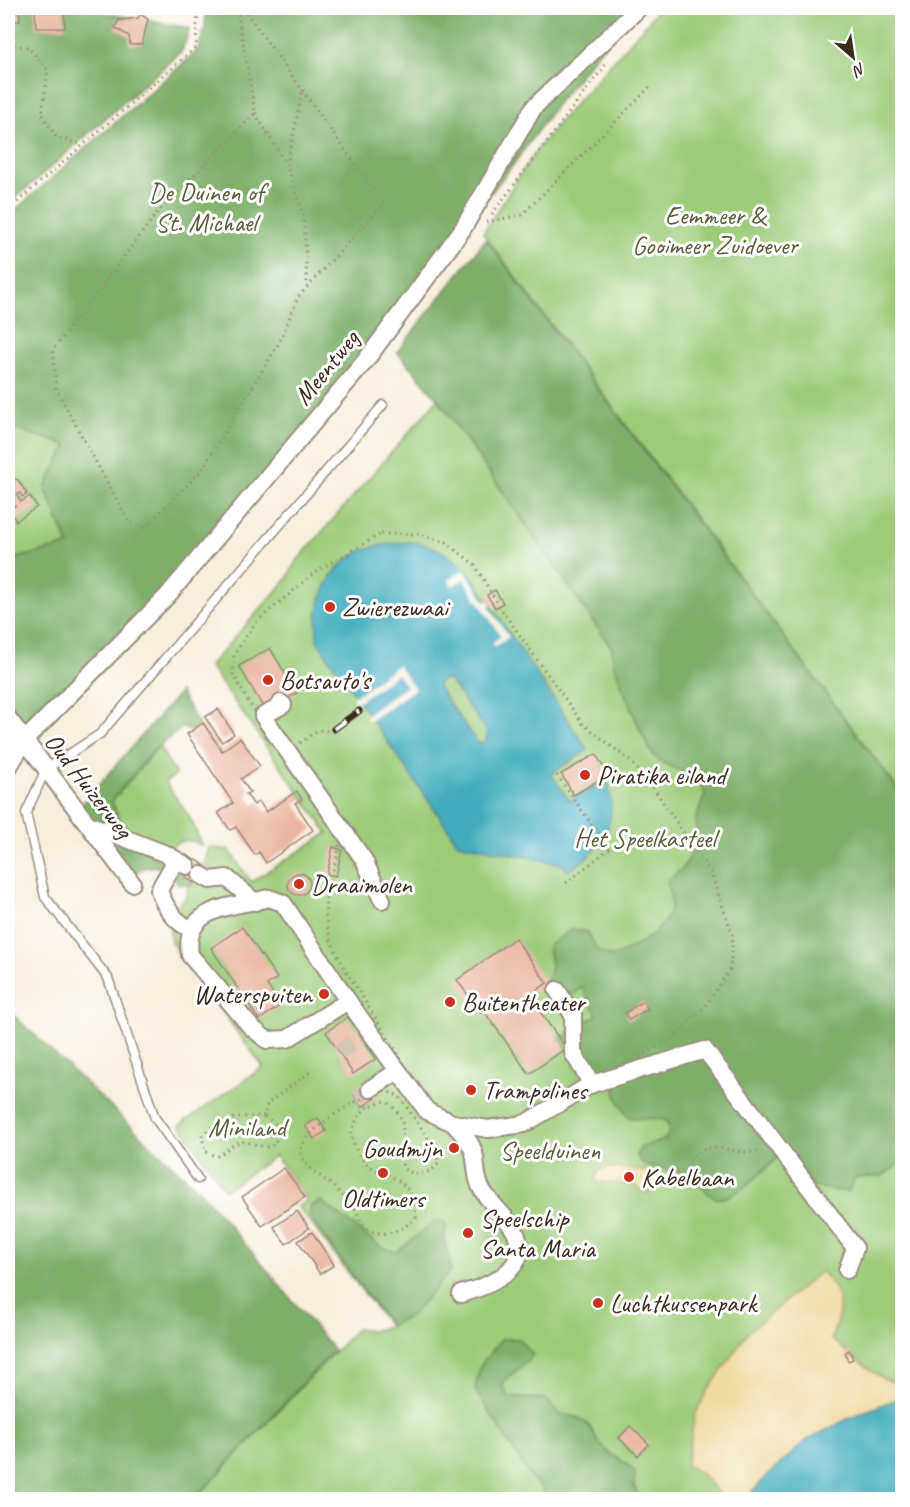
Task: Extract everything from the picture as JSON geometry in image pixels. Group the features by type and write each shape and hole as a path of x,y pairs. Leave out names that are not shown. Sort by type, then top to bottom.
{"street":[{"name":"Meentweg","path":"25,740 168,595 366,360 462,230 534,107 639,8"},
{"path":"281,703 283,705 263,716 364,860 382,900"},
{"path":"8,718 25,740"},
{"name":"Oud Huizerweg","path":"8,768 25,740 132,883"},
{"path":"88,824 188,867 210,880 227,878 255,902"},
{"path":"188,867 159,890 179,922 192,929"},
{"path":"348,1001 287,1039 267,1040 251,1027 190,955 188,944 192,929 195,923 206,915 222,908 269,898 283,903 348,1001 427,1112 453,1123 488,1129 524,1124 591,1082 705,1050 855,1248 846,1270"},
{"path":"557,990 573,1015 573,1053 591,1082"},
{"path":"370,1089 398,1071"},
{"path":"453,1123 466,1137 474,1152 476,1177 484,1192 517,1236 519,1256 510,1270 489,1286 461,1294"}],"lane":[{"path":"198,1179 155,1118 108,978 45,897 26,813 46,769 100,734 383,405"}],"path":[{"path":"8,210 196,47 198,8"},
{"path":"237,8 255,113 287,165 304,217 307,287"},
{"path":"243,8 384,204 298,297 279,343 201,471 145,527 129,522 56,389 52,350 157,213 255,113"},
{"path":"8,45 28,47 48,69 42,114 56,137 83,145"},
{"path":"462,230 522,215 650,87"},
{"path":"287,165 302,93"},
{"path":"381,534 418,534 446,542 475,565 499,606 583,724 629,760 650,783 711,873 733,936 730,969 707,1004 671,1040 591,1082 527,1115 509,1121 456,1117 438,1108 426,1099 336,954 329,936 325,907 340,835 249,703 233,674 234,655 255,623 318,570 381,534"},
{"path":"288,751 318,730 329,731"},
{"path":"557,775 609,849"},
{"path":"566,883 614,845"},
{"path":"264,1116 267,1104 273,1097 310,1072"},
{"path":"384,1090 399,1096 437,1151 438,1164 431,1172 420,1175 404,1169 398,1155 404,1128 400,1112 386,1101 369,1104 358,1114 351,1133 360,1156 371,1166 392,1175 406,1188 415,1202 416,1218 401,1230 387,1233 370,1231 361,1222 355,1208 332,1185 305,1164 300,1152 302,1144 322,1124 372,1092 384,1090"},
{"path":"235,1116 264,1116 277,1125 275,1142 268,1147 259,1147 245,1141 237,1142 216,1157 205,1151 202,1136 208,1130 235,1116"},
{"path":"678,1175 699,1151 712,1148 752,1154 776,1143"}],"green space":[{"path":"20,8 78,8 190,28 182,51 8,205 8,48"},
{"name":"De Duinen of St. Michael","path":"206,8 635,8 561,98 513,165 318,411 153,606 29,735 8,701 8,560 69,545 45,488 67,445 8,427 8,216 197,51 205,27"},
{"name":"Eemmeer & Gooimeer Zuidoever","path":"659,8 902,8 902,795 483,233 544,141"},
{"path":"486,239 902,795 902,1162 882,1176 855,1178 848,1192 813,1187 786,1151 738,1191 727,1197 718,1198 710,1195 686,1174 677,1170 644,1165 636,1155 641,1147 666,1139 669,1131 667,1121 628,1117 617,1099 614,1086 599,1084 559,1039 597,1015 582,987 577,992 558,997 547,983 551,966 548,946 572,929 588,932 597,950 611,957 638,944 656,931 663,923 671,905 667,881 683,868 698,843 696,819 705,794 696,780 655,757 639,728 613,663 612,648 438,399 397,352"},
{"path":"438,399 730,818 902,851 902,1499 195,1499 356,1329 371,1331 389,1326 298,1207 307,1200 275,1156 225,1190 180,1125 263,1067 171,942 169,915 187,896 188,886 194,883 206,867 204,865 209,847 229,850 251,882 328,833 209,666 287,579 295,563"},
{"path":"8,427 67,445 46,488 69,546 8,560"},
{"path":"180,692 199,725 189,731 182,728 155,749 112,801 115,811 126,827 164,862 163,868 145,867 138,871 132,879 79,807"},
{"path":"159,746 176,775 165,782 191,819 202,846 186,840 174,845 166,854 133,833 115,811 112,801"},
{"path":"177,869 184,870 185,877 194,883 179,885 175,880"},
{"path":"8,1010 202,1193 334,1350 195,1499 8,1499"},
{"path":"321,1201 381,1247 396,1252 436,1221 446,1223 445,1242 451,1270 411,1316 390,1326 309,1217 311,1206"},
{"path":"501,1339 519,1339 533,1355 502,1385 509,1397 546,1399 561,1415 581,1419 608,1452 635,1472 634,1487 642,1499 551,1499 530,1476 475,1390 480,1366"}],"sand":[{"path":"602,1168 633,1169 670,1176 669,1182 659,1186 652,1185 647,1193 633,1185 597,1182 595,1177"},
{"path":"821,1271 834,1288 839,1303 838,1319 831,1339 876,1374 895,1382 902,1382 902,1397 853,1416 807,1440 768,1475 746,1499 723,1499 698,1471 686,1466 695,1415 706,1393 748,1332"}],"water":[{"path":"410,542 435,548 449,556 469,573 588,750 551,774 570,801 607,779 611,809 606,833 592,853 568,871 561,864 458,843 317,641 321,597 334,572 344,562 372,547","holes":["448,679 486,730 487,738 483,743 477,742 442,693 438,686 441,680"]},
{"path":"902,1397 902,1499 746,1499 768,1475 807,1440 853,1416"}],"pier":[{"path":"464,570 485,601 488,600 491,604 489,607 509,637 495,646 492,643 501,636 464,579 452,586 449,580"},
{"path":"398,665 415,689 369,721 365,716 406,686 397,674 356,703 352,698"}],"building":[{"path":"13,8 19,8 20,21 13,21"},
{"path":"35,8 64,8 65,28 36,28"},
{"path":"140,14 148,19 142,44 130,45 129,36 115,28 119,20 138,18"},
{"path":"8,464 13,479 18,480 27,494 22,497 20,493 17,495 21,502 30,496 37,507 16,521 9,510 15,506 11,499 8,501"},
{"path":"495,590 503,603 495,608 487,595"},
{"name":"Botsauto's","path":"270,648 297,693 266,712 239,666"},
{"path":"218,709 234,734 222,742 205,717"},
{"path":"203,723 222,751 240,738 260,766 241,779 250,792 246,794 254,805 259,801 266,812 297,791 302,799 295,803 313,830 266,863 259,852 255,855 236,827 230,830 218,813 233,803 187,734"},
{"name":"Piratika eiland","path":"596,754 608,775 574,795 561,774"},
{"path":"333,847 342,850 336,876 327,874"},
{"path":"197,860 206,867 194,883 185,877 184,870 190,862"},
{"name":"Draaimolen","path":"299,873 307,876 310,884 307,892 299,895 291,892 288,884 291,876"},
{"path":"242,927 277,978 267,985 281,1005 259,1020 211,948"},
{"path":"515,938 547,983 529,996 566,1048 529,1074 484,1011 481,1013 457,980"},
{"path":"643,1001 648,1009 629,1020 625,1013"},
{"path":"348,1017 376,1059 353,1074 326,1032"},
{"path":"368,1086 376,1098 362,1107 354,1095"},
{"path":"318,1118 326,1131 314,1139 305,1126"},
{"path":"284,1168 305,1197 262,1226 242,1197"},
{"path":"297,1211 309,1228 286,1244 274,1227"},
{"path":"312,1232 334,1265 320,1274 298,1241"},
{"path":"849,1350 853,1359 848,1361 845,1353"},
{"path":"630,1426 649,1444 638,1456 619,1438"}],"tunnel":[{"path":"339,1052 361,1038"},
{"path":"356,1098 370,1089"}],"railway":[{"path":"334,729 359,711"}],"place":[{"name":"Zwierezwaai","path":"330,607"},
{"name":"Botsauto's","path":"268,680"},
{"name":"Piratika eiland","path":"585,775"},
{"name":"Draaimolen","path":"299,884"},
{"name":"Waterspuiten","path":"324,994"},
{"name":"Buitentheater","path":"450,1002"},
{"name":"Trampolines","path":"471,1090"},
{"name":"Goudmijn","path":"454,1148"},
{"name":"Oldtimers","path":"383,1173"},
{"name":"Kabelbaan","path":"629,1177"},
{"name":"Speelschip Santa Maria","path":"468,1233"},
{"name":"Luchtkussenpark","path":"598,1303"}],"park label":[{"name":"Het Speelkasteel","path":"645,838"},
{"name":"Miniland","path":"247,1127"},
{"name":"Speelduinen","path":"550,1150"}]}
